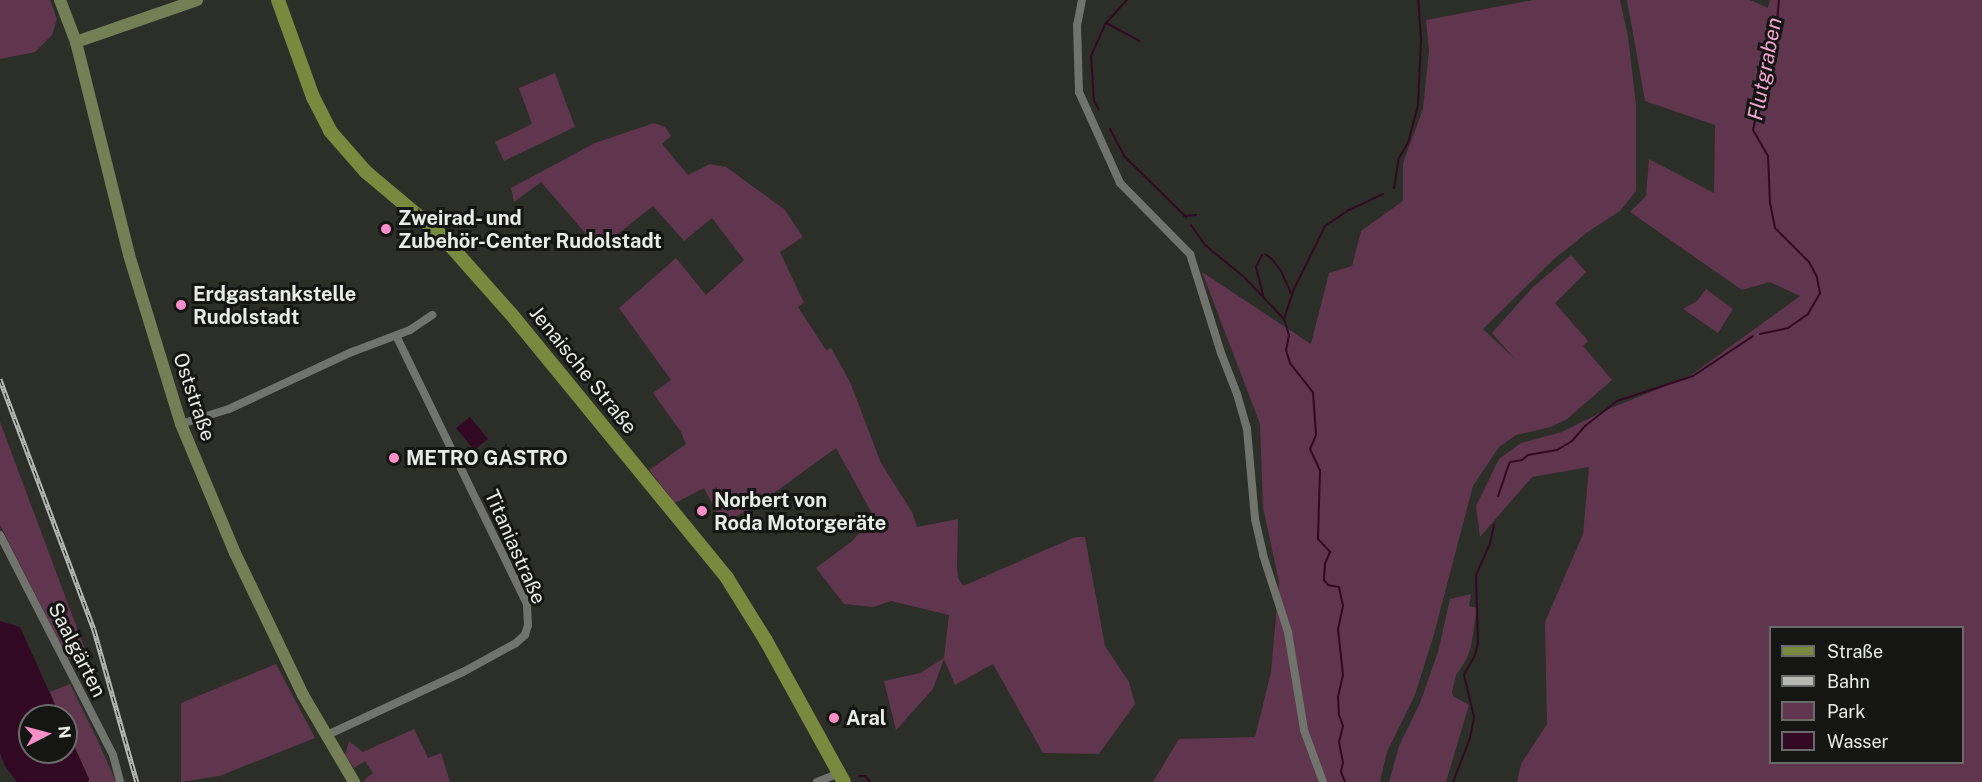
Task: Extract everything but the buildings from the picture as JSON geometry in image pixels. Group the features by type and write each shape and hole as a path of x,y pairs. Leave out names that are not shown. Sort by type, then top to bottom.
{"main road":[{"name":"Jenaische Straße","path":"278,0 313,97 330,131 358,164 440,234 476,273 532,337 724,575 765,639 841,777"}],"street":[{"name":"Oststraße","path":"60,0 76,42 132,267 181,424 252,589 325,736 354,782"},
{"path":"76,42 197,0"},
{"path":"1082,0 1077,25 1079,92 1120,183 1190,254 1221,353 1237,394 1247,429 1255,519 1263,555 1288,632 1304,729 1323,782"},
{"path":"181,424 229,409 352,352 410,330 432,315"},
{"name":"Titaniastraße","path":"325,736 463,672 516,643 525,635 528,625 527,604 396,336"},
{"name":"Saalgärten","path":"0,535 113,755 120,782"},
{"path":"817,782 841,777"}],"green space":[{"path":"0,0 50,0 57,19 52,35 35,52 0,59"},
{"path":"1533,0 1620,0 1628,36 1636,105 1636,191 1620,211 1589,231 1554,259 1483,329 1515,359 1492,333 1533,287 1571,255 1586,272 1555,303 1588,341 1583,346 1612,380 1567,419 1551,427 1516,435 1499,447 1473,486 1434,634 1415,695 1387,752 1380,782 1153,782 1179,739 1255,737 1271,672 1279,582 1263,507 1260,424 1202,272 1311,344 1329,273 1352,266 1361,231 1403,201 1403,163 1423,109 1429,51 1426,20"},
{"path":"1627,0 1750,0 1768,8 1770,0 1982,0 1982,782 1517,782 1521,764 1547,724 1545,622 1583,534 1589,467 1532,477 1480,537 1476,506 1499,459 1521,443 1562,432 1606,410 1690,376 1800,296 1770,282 1742,290 1630,212 1646,196 1649,159 1714,193 1715,125 1645,101"},
{"path":"555,73 575,127 504,161 495,142 532,124 519,88"},
{"path":"654,123 665,127 671,136 662,144 688,175 710,164 726,167 784,209 803,237 780,252 804,303 798,307 826,350 831,348 850,382 881,463 912,512 917,527 958,519 957,567 958,578 963,586 1075,537 1085,537 1105,646 1129,682 1135,704 1099,754 1043,753 993,664 955,685 944,659 933,689 896,730 884,681 920,673 944,658 949,615 891,601 873,607 844,604 816,568 851,542 874,517 836,448 763,501 723,524 704,488 675,503 649,470 686,444 681,432 653,393 671,380 619,308 676,258 706,295 744,260 712,218 684,241 653,206 599,249 541,182 514,202 511,188 595,143"},
{"path":"1706,289 1733,309 1718,333 1683,309 1697,301"},
{"path":"0,422 86,652 68,659 0,525"},
{"path":"1471,594 1469,606 1477,608 1471,647 1456,675 1452,692 1453,696 1469,705 1446,782 1389,782 1399,746 1420,703 1438,652 1450,599"},
{"path":"276,664 315,738 219,776 181,782 181,703"},
{"path":"70,684 116,782 88,782 89,779 78,755 78,704 55,704 50,692"},
{"path":"414,729 428,758 441,753 450,782 365,782 364,780 373,773 365,761 354,768 345,755 349,741 363,752"}],"water":[{"path":"470,417 488,439 474,450 456,428"},
{"path":"0,621 20,627 55,704 18,704 18,764 78,764 78,755 89,779 88,782 17,782 5,766 0,753"}],"waterway":[{"path":"1099,110 1094,101 1091,56 1106,23 1127,0"},
{"path":"1394,188 1399,158 1408,143 1418,106 1421,39 1418,0"},
{"name":"Flutgraben","path":"1760,334 1788,328 1808,314 1820,293 1817,277 1809,262 1775,228 1770,203 1768,156 1753,130 1777,22 1779,0"},
{"path":"1106,23 1140,41"},
{"path":"1110,129 1125,157 1186,217"},
{"path":"1284,319 1293,291 1325,226 1349,210 1384,194"},
{"path":"1184,216 1196,215"},
{"path":"1191,225 1205,245 1245,278 1284,319 1289,335 1286,350 1290,363 1313,392 1316,435 1310,449 1320,470 1318,539 1330,552 1325,564 1324,580 1328,585 1339,587 1343,606 1338,629 1343,675 1338,697 1339,715 1343,726 1339,742 1343,762 1341,772 1345,782"},
{"path":"1265,254 1281,271 1291,293"},
{"path":"1262,255 1256,267 1264,298"},
{"name":"Flutgraben","path":"1498,496 1510,462 1522,460 1528,455 1557,450 1572,441 1585,426 1617,401 1693,376 1753,336"},
{"name":"Flutgraben","path":"1453,782 1470,738 1474,717 1464,675 1475,655 1478,643 1476,575 1490,543 1494,524"},
{"name":"Flutgraben","path":"859,776 865,776 870,782"}],"railway":[{"path":"0,379 94,629 137,782"}],"place":[{"name":"Zweirad- und Zubehör-Center Rudolstadt","path":"386,229"},
{"name":"Erdgastankstelle Rudolstadt","path":"181,305"},
{"name":"METRO GASTRO","path":"394,458"},
{"name":"Norbert von Roda Motorgeräte","path":"702,511"},
{"name":"Aral","path":"834,718"}]}
